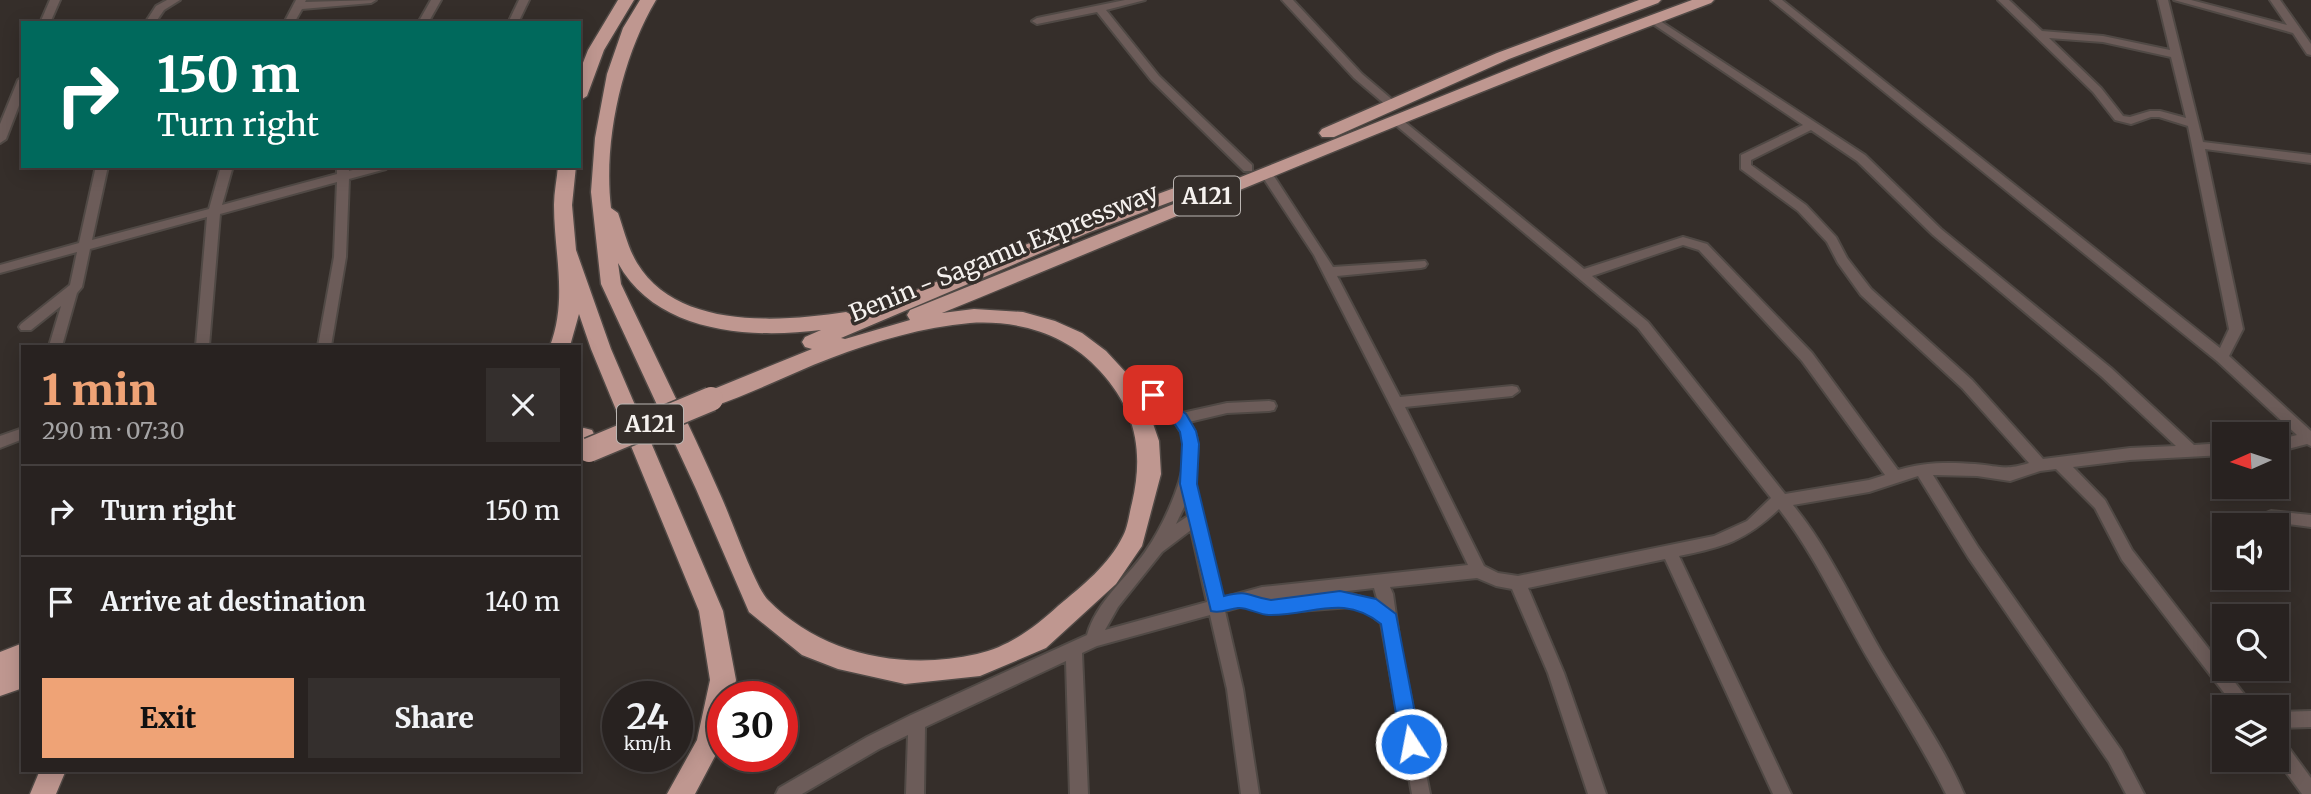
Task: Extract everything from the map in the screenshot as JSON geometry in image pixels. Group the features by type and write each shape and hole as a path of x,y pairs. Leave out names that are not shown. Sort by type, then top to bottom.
{"highway":[{"path":"581,91 596,50 626,0"},
{"path":"648,0 631,29 615,74 604,138 600,192 611,284 707,489 757,605 811,647 838,658 905,674 980,665 1037,640 1108,577 1134,539 1150,474 1148,441 1126,386 1099,355 1075,338 1048,326 1023,319 974,316 930,321 831,350"},
{"name":"A121","path":"1393,112 1515,51 1653,0"},
{"name":"Benin - Sagamu Expressway","path":"707,393 831,350 1393,112 1706,0"},
{"path":"560,345 569,327 572,293 563,203 567,168"},
{"name":"A121","path":"583,444 707,393 949,284 1122,213 1257,170"},
{"path":"600,192 632,271 655,294 672,305 737,325 796,327 845,319 949,284"},
{"path":"567,250 601,349 711,611 723,680 709,743 680,794"},
{"path":"0,663 21,655"},
{"path":"0,685 21,677"},
{"path":"43,794 52,772"}],"street":[{"path":"46,21 55,0"},
{"path":"151,21 160,8 175,0"},
{"path":"290,21 299,3 372,0"},
{"path":"424,21 436,0"},
{"path":"514,21 524,0"},
{"path":"1037,21 1140,0"},
{"path":"1287,0 1393,112 1643,325 1778,500 1809,536 1876,657 1929,743 1955,794"},
{"path":"1776,0 2222,358 2310,439"},
{"path":"2003,0 2096,90 2119,118 2132,121 2150,114 2160,114 2192,124"},
{"path":"2163,0 2236,329 2222,358"},
{"path":"2179,0 2298,31"},
{"path":"2275,0 2311,52"},
{"path":"1099,8 1155,78 1257,170 1308,234 1478,571"},
{"path":"1654,20 1861,158 1937,232 2036,317 2106,372 2191,451"},
{"path":"2038,34 2103,39 2176,55"},
{"path":"0,138 21,85"},
{"path":"1811,125 1745,158 1745,166 1802,208 1832,240 1842,260 1866,292 1967,384 2040,465"},
{"path":"2197,145 2311,159"},
{"path":"56,345 71,294 78,281 83,246 102,168"},
{"path":"203,345 214,212 226,168"},
{"path":"0,269 214,212 343,172 369,168"},
{"path":"325,345 340,257 343,172"},
{"path":"1583,274 1683,241 1703,247 1807,357 1895,477"},
{"path":"1329,272 1421,264"},
{"path":"26,327 71,294"},
{"path":"1126,386 1153,395 1180,419 1188,431 1191,444 1188,484 1235,689 1250,794"},
{"path":"1395,403 1512,391"},
{"path":"1180,419 1227,408 1269,406"},
{"path":"0,442 21,434"},
{"path":"2289,443 2310,439"},
{"path":"785,794 873,743 1094,639 1262,594 1478,571 1496,579 1518,583 1717,542 1752,525 1778,500 1869,486 1920,469 1977,470 2010,475 2040,465 2130,454 2212,450"},
{"path":"2061,464 2100,504 2127,555 2236,695"},
{"path":"1920,469 2115,756 2135,794"},
{"path":"1094,639 1096,628 1106,611 1156,548 1188,484"},
{"path":"1156,548 1196,518"},
{"path":"2289,519 2311,521"},
{"path":"1670,553 1782,794"},
{"path":"1379,581 1385,593 1421,794"},
{"path":"1518,583 1556,673 1597,794"},
{"path":"1242,599 1257,606 1271,607 1340,599 1369,604 1389,620"},
{"path":"1074,649 1079,794"},
{"path":"2289,720 2311,719"},
{"path":"915,794 917,721"},
{"path":"2289,762 2311,792"}],"route":[{"path":"1153,395 1180,419 1188,431 1191,444 1188,484 1217,605 1242,599 1257,606 1271,607 1340,599 1369,604 1389,620 1411,744"}]}
